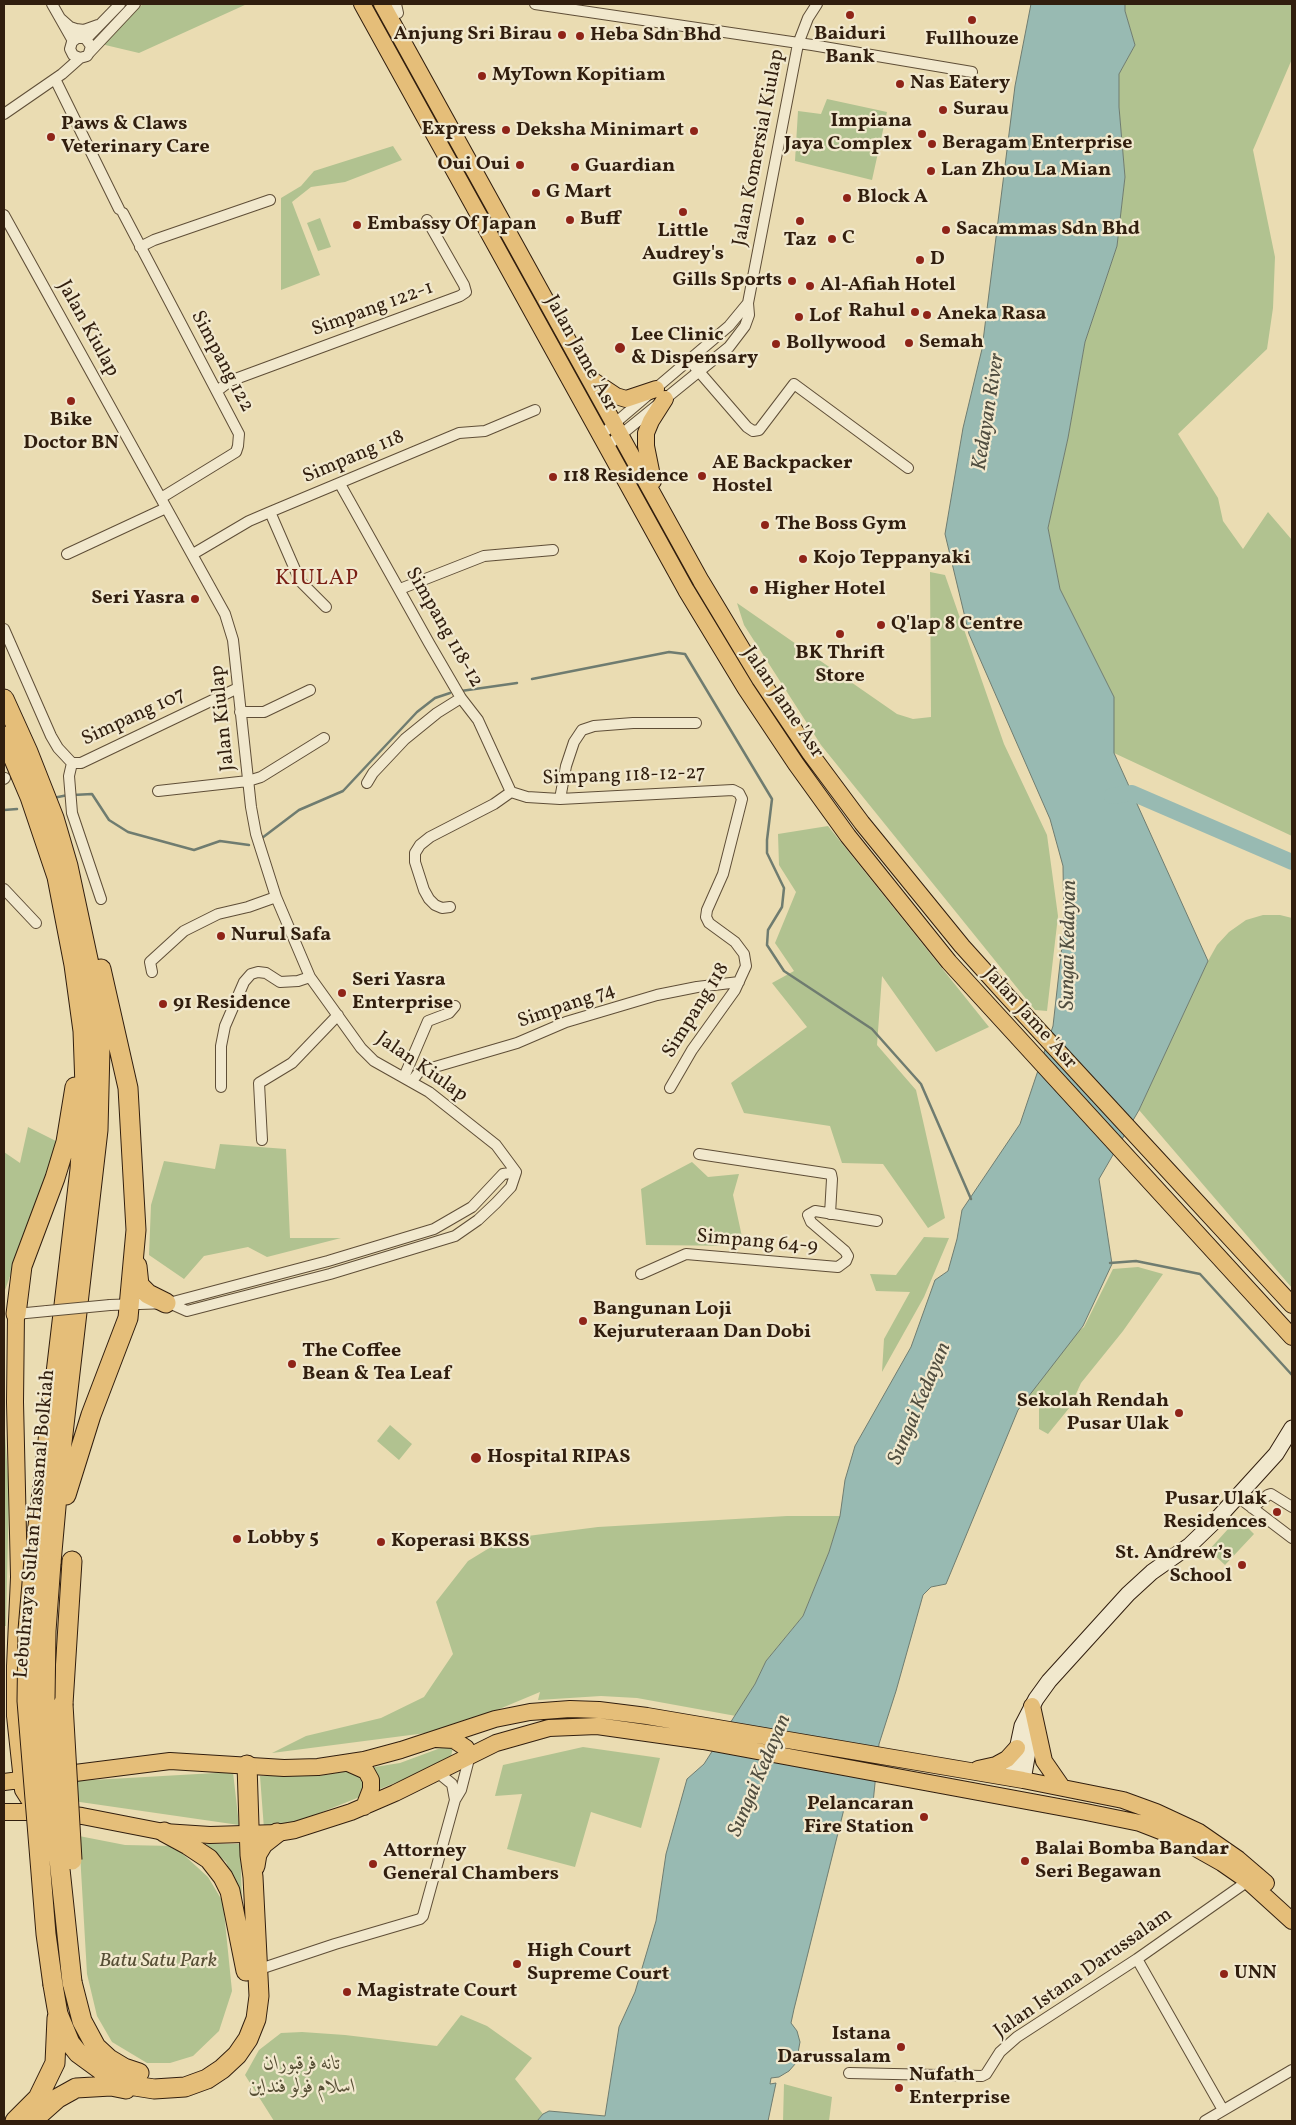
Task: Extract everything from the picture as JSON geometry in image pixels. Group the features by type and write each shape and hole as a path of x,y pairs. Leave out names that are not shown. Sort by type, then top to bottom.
{"highway":[{"name":"Lebuhraya Sultan Hassanal Bolkiah","path":"4,700 28,752 51,810 68,866 80,918 96,1007 100,1092 92,1193 64,1432 54,1538 43,1561 46,1631 45,1700 51,1784 78,1977 82,2021 96,2047 109,2059 124,2068 145,2076 165,2077 182,2075 198,2070 214,2060 235,2037 241,2025 252,1971 253,1877 245,1834"},
{"name":"Lebuhraya Sultan Hassanal Bolkiah","path":"4,736 30,797 45,839 61,895 74,965 83,1031 85,1087 84,1128 43,1561 28,1630 27,1701 46,1934 58,2014 70,2043 90,2064 119,2080 135,2086 154,2089 185,2087 207,2079 222,2069 237,2055 248,2039 256,2019 259,1996 252,1971 245,1834 244,1765"},
{"path":"68,866 82,897 93,935 128,1088 138,1280 148,1294 168,1303"},
{"path":"16,1314 22,1266 55,1178 66,1142 74,1096 76,1056 74,965"},
{"path":"54,1538 91,1415 128,1318 136,1230"},
{"path":"72,1561 63,1704 78,1977"},
{"path":"164,1832 198,1850 220,1872 230,1891 252,1971"},
{"path":"253,1877 257,1854 263,1844 277,1834"},
{"path":"17,2120 38,2098 54,2063 58,2014"},
{"path":"17,2120 76,2088 111,2086 141,2091 154,2089"}],"main road":[{"name":"Jalan Jame 'Asr","path":"382,4 658,503 740,646 810,753 917,892 1008,997 1290,1302"},
{"name":"Jalan Jame 'Asr","path":"363,5 715,639 796,764 848,836 902,904 998,1018 1292,1337"},
{"path":"396,7 494,185 541,290"},
{"path":"589,377 616,396 626,399 661,394 646,433 648,461 658,503"},
{"path":"1269,1312 1290,1302"},
{"path":"16,1314 15,1402 19,1577 14,1666 15,1716 21,1779 26,1796 36,1805 164,1832 210,1836 277,1834 310,1826 364,1807 496,1743 549,1728 574,1726 704,1733 881,1757 1017,1779 1123,1800 1177,1821 1199,1832 1238,1859 1292,1906"},
{"path":"1017,1779 1017,1748 1022,1726 1032,1706 1049,1681 1115,1606 1152,1572 1189,1546 1238,1497 1276,1454 1292,1428"},
{"path":"1276,1454 1292,1445"},
{"path":"1014,1798 1017,1779 1032,1729 1032,1706"},
{"path":"1032,1706 1044,1761 1062,1787"},
{"path":"4,1782 170,1761 284,1768 318,1767 348,1763 401,1750 494,1719 530,1712 570,1709 623,1712 883,1775 1014,1798 1156,1828 1198,1848 1248,1881 1292,1920"},
{"path":"432,1739 454,1740 466,1748 470,1755"},
{"path":"966,1771 996,1765 1007,1759 1017,1748"},
{"path":"348,1763 366,1771 371,1780 371,1789 364,1807"},
{"path":"4,1812 49,1812 82,1816"}],"street":[{"path":"52,4 73,41"},
{"path":"86,39 120,4"},
{"path":"4,114 55,79 135,4"},
{"path":"535,4 812,45 972,72"},
{"name":"Jalan Komersial Kiulap","path":"661,394 699,373 729,347 740,335 749,315 748,303 798,44 808,18 817,4"},
{"path":"61,19 70,27 84,30 104,22"},
{"path":"81,37 86,39 91,46 80,55 70,46 73,41 81,37"},
{"name":"Simpang 122","path":"55,79 121,211 239,434 236,452 161,498"},
{"path":"140,246 270,200"},
{"name":"Jalan Kiulap","path":"4,215 193,554 230,626 256,834 276,897 310,977 361,1048 374,1061 408,1079 496,1145 516,1172"},
{"name":"Simpang 122-1","path":"217,391 230,381 460,296 466,292 464,285 427,220"},
{"name":"Jalan Komersial Kiulap","path":"604,441 661,394 689,360 729,326 748,303"},
{"path":"689,360 747,427 753,431 760,430 794,384 908,468"},
{"name":"Simpang 118","path":"193,554 250,521 270,512 459,433 485,431 535,410"},
{"name":"Simpang 118-12","path":"340,484 461,698 478,720 511,792"},
{"path":"67,554 166,508"},
{"path":"270,512 300,581 326,607"},
{"path":"400,589 484,556 553,550"},
{"name":"Simpang 107","path":"4,629 51,736 62,753 72,763 81,763 238,688"},
{"path":"240,712 264,712 310,690"},
{"path":"368,783 373,773 405,739 437,713 461,698"},
{"path":"560,799 566,766 574,742 582,730 594,726 633,723 696,723"},
{"path":"158,791 248,781 261,777 324,738"},
{"name":"Simpang 107","path":"72,763 69,776 72,813 101,899"},
{"name":"Simpang 118-12-27","path":"511,792 527,797 560,799 733,790 739,794"},
{"path":"450,906 442,908 429,899 416,862 415,853 420,845 430,837 494,804 511,792"},
{"name":"Simpang 118","path":"670,1088 692,1050 739,982 746,966 744,954 735,942 709,923 706,917 707,910 723,874 742,800 739,794"},
{"path":"4,889 36,923"},
{"path":"152,972 150,962 184,931 218,914 248,908 276,897"},
{"path":"221,1087 221,1046 225,1026 244,982 251,974 258,972 266,973 280,982 298,981 310,977"},
{"name":"Simpang 74","path":"408,1079 419,1072 516,1043 566,1022 656,995 697,987 739,982"},
{"path":"408,1079 428,1021 449,1013 455,1006"},
{"path":"262,1140 259,1083 292,1063 338,1015"},
{"path":"699,1154 831,1174 830,1214 877,1221"},
{"path":"16,1314 110,1305 168,1303 351,1255 434,1229 472,1207 503,1174 516,1172 511,1187 478,1220 455,1236 330,1274 187,1311 168,1303"},
{"name":"Simpang 64-9","path":"641,1274 686,1254 838,1267 843,1265 848,1256 846,1251 812,1222 808,1215 815,1211 830,1214"},
{"path":"1252,1508 1271,1494 1292,1507"},
{"path":"1238,1497 1292,1538"},
{"path":"252,1971 313,1950 420,1919 423,1916 428,1901 455,1800 461,1790 470,1755"},
{"path":"436,1771 452,1784 455,1800"},
{"name":"Jalan Istana Darussalam","path":"849,2073 982,2076 986,2074 1000,2052 1017,2037 1137,1959 1248,1881"},
{"path":"1137,1959 1223,2110"},
{"path":"1204,2121 1292,2070"}],"green space":[{"path":"143,4 247,4 139,53 101,44"},
{"path":"1125,4 1292,4 1292,59 1253,150 1275,257 1273,308 1267,349 1178,434 1218,498 1223,521 1243,549 1268,512 1292,540 1292,836 1114,753 1114,697 1060,589 1048,528 1068,438 1085,342 1117,246 1125,177 1119,107 1119,74 1135,45 1125,11"},
{"path":"827,99 887,112 872,180 795,161 798,111 821,114"},
{"path":"393,146 402,160 345,182 311,187 292,202 320,275 281,290 281,198 301,186 314,171"},
{"path":"320,218 331,247 318,251 307,223"},
{"path":"930,572 945,575 1004,744 1047,835 1058,916 1047,1011 1035,1010 821,745 744,625 737,603 897,714 913,719 931,717"},
{"path":"828,826 989,1027 936,1052 882,976 877,1045 916,1090 945,1218 928,1228 883,1164 842,1163 830,1126 744,1113 731,1083 807,1027 772,983 794,971 775,943 796,892 779,865 778,834"},
{"path":"1263,915 1280,915 1292,918 1292,1288 1139,1110 1217,945 1229,932 1246,920"},
{"path":"28,1127 58,1142 4,1293 4,1152 20,1163"},
{"path":"220,1144 286,1149 290,1238 341,1238 267,1257 248,1247 204,1256 184,1279 149,1255 151,1205 164,1161 215,1169"},
{"path":"692,1162 708,1177 739,1174 733,1195 744,1246 646,1245 641,1189"},
{"path":"924,1237 949,1238 924,1297 882,1372 884,1339 910,1292 876,1291 870,1274 896,1275"},
{"path":"1138,1267 1163,1274 1123,1331 1081,1383 1070,1407 1048,1434 1039,1429 1039,1400 1023,1400 1056,1349 1084,1327 1113,1269"},
{"path":"4,1419 9,1491 6,1626 4,1626"},
{"path":"390,1425 412,1444 399,1460 377,1441"},
{"path":"787,1516 840,1516 829,1552 803,1616 766,1661 736,1716 637,1698 601,1696 538,1700 540,1692 449,1730 272,1753 306,1736 381,1718 424,1697 453,1654 436,1602 468,1561 504,1539 598,1527"},
{"path":"1238,1518 1254,1534 1225,1565 1209,1550"},
{"path":"454,1743 450,1761 292,1824 264,1829 260,1776 318,1776 400,1763"},
{"path":"583,1747 660,1758 641,1828 591,1812 575,1867 507,1849 522,1794 495,1796 503,1765"},
{"path":"233,1772 239,1825 73,1801 75,1781"},
{"name":"Batu Satu Park","path":"79,1836 125,1845 174,1846 208,1877 223,1902 232,1991 219,2031 193,2056 170,2063 147,2063 112,2042 97,2016 87,1974"},
{"path":"206,1844 240,1844 242,1900 226,1862"},
{"name":"تانه فرقبوران اسلام فولو فنداين","path":"461,2015 487,2026 532,2058 515,2079 543,2114 537,2121 274,2121 245,2075 259,2050 281,2033 302,2032 345,2035 437,2046"},
{"path":"784,2084 832,2097 829,2121 783,2121"}],"water":[{"path":"1031,4 1125,4 1125,11 1135,45 1119,74 1119,107 1125,177 1117,246 1085,342 1068,438 1048,528 1060,589 1114,697 1114,753 1208,961 1139,1110 1099,1179 1112,1264 1083,1326 1018,1410 946,1584 931,1587 923,1595 879,1744 873,1803 868,1809 847,1806 844,1809 791,2023 797,2031 800,2042 796,2063 789,2071 779,2077 771,2078 770,2084 776,2083 768,2121 537,2121 543,2114 549,2111 605,2116 619,2027 635,1992 656,1921 666,1854 687,1779 704,1764 755,1684 766,1661 803,1616 829,1552 840,1516 845,1480 855,1446 911,1347 935,1280 948,1271 957,1239 962,1210 1020,1124 1053,1026 1064,928 1063,866 1050,819 969,634 945,534 963,428 982,349 1015,86"}],"waterway":[{"path":"532,679 669,652 685,654 772,799 767,853 784,888 782,907 768,930 767,945 784,971 872,1029 921,1084 971,1199"},
{"path":"461,691 517,683"},
{"path":"262,838 299,810 343,791 417,712 435,698 450,693"},
{"path":"1112,796 1132,793 1292,862"},
{"path":"73,795 92,794 109,820 128,832 194,850 220,841 249,845"},
{"path":"53,798 68,795"},
{"path":"4,810 17,809"},
{"path":"1110,1263 1136,1261 1200,1274 1292,1375"}],"place":[{"name":"Baiduri Bank","path":"850,15"},
{"name":"Fullhouze","path":"972,20"},
{"name":"Anjung Sri Birau","path":"562,35"},
{"name":"Heba Sdn Bhd","path":"580,36"},
{"name":"MyTown Kopitiam","path":"482,76"},
{"name":"Nas Eatery","path":"900,84"},
{"name":"Surau","path":"943,110"},
{"name":"Express","path":"506,130"},
{"name":"Deksha Minimart","path":"694,131"},
{"name":"Impiana Jaya Complex","path":"922,134"},
{"name":"Paws & Claws Veterinary Care","path":"51,137"},
{"name":"Beragam Enterprise","path":"932,144"},
{"name":"Oui Oui","path":"520,165"},
{"name":"Guardian","path":"575,167"},
{"name":"Lan Zhou La Mian","path":"931,171"},
{"name":"G Mart","path":"536,193"},
{"name":"Block A","path":"847,198"},
{"name":"Little Audrey's","path":"683,212"},
{"name":"Buff","path":"570,220"},
{"name":"Taz","path":"800,221"},
{"name":"Embassy Of Japan","path":"357,225"},
{"name":"Sacammas Sdn Bhd","path":"946,230"},
{"name":"C","path":"832,239"},
{"name":"D","path":"920,260"},
{"name":"Gills Sports","path":"792,281"},
{"name":"Al-Afiah Hotel","path":"810,286"},
{"name":"Rahul","path":"915,312"},
{"name":"Aneka Rasa","path":"927,315"},
{"name":"Lof","path":"799,317"},
{"name":"Semah","path":"909,343"},
{"name":"Bollywood","path":"776,344"},
{"name":"Lee Clinic & Dispensary","path":"620,348"},
{"name":"Bike Doctor BN","path":"71,401"},
{"name":"AE Backpacker Hostel","path":"702,476"},
{"name":"118 Residence","path":"553,477"},
{"name":"The Boss Gym","path":"765,525"},
{"name":"Kojo Teppanyaki","path":"803,559"},
{"name":"Higher Hotel","path":"754,590"},
{"name":"Seri Yasra","path":"195,599"},
{"name":"Q'lap 8 Centre","path":"881,625"},
{"name":"BK Thrift Store","path":"840,634"},
{"name":"Nurul Safa","path":"221,936"},
{"name":"Seri Yasra Enterprise","path":"342,993"},
{"name":"91 Residence","path":"163,1004"},
{"name":"Bangunan Loji Kejuruteraan Dan Dobi","path":"583,1321"},
{"name":"The Coffee Bean & Tea Leaf","path":"292,1364"},
{"name":"Sekolah Rendah Pusar Ulak","path":"1179,1413"},
{"name":"Hospital RIPAS","path":"476,1458"},
{"name":"Pusar Ulak Residences","path":"1277,1512"},
{"name":"Lobby 5","path":"237,1539"},
{"name":"Koperasi BKSS","path":"381,1542"},
{"name":"St. Andrew’s School","path":"1242,1565"},
{"name":"Pelancaran Fire Station","path":"924,1817"},
{"name":"Balai Bomba Bandar Seri Begawan","path":"1025,1861"},
{"name":"Attorney General Chambers","path":"373,1864"},
{"name":"High Court Supreme Court","path":"517,1964"},
{"name":"UNN","path":"1224,1974"},
{"name":"Magistrate Court","path":"347,1992"},
{"name":"Istana Darussalam","path":"901,2047"},
{"name":"Nufath Enterprise","path":"899,2088"}],"district":[{"name":"KIULAP","path":"317,580"}],"water label":[{"name":"Kedayan River","path":"990,412"},
{"name":"Sungai Kedayan","path":"1070,945"},
{"name":"Sungai Kedayan","path":"921,1404"},
{"name":"Sungai Kedayan","path":"761,1776"}]}
